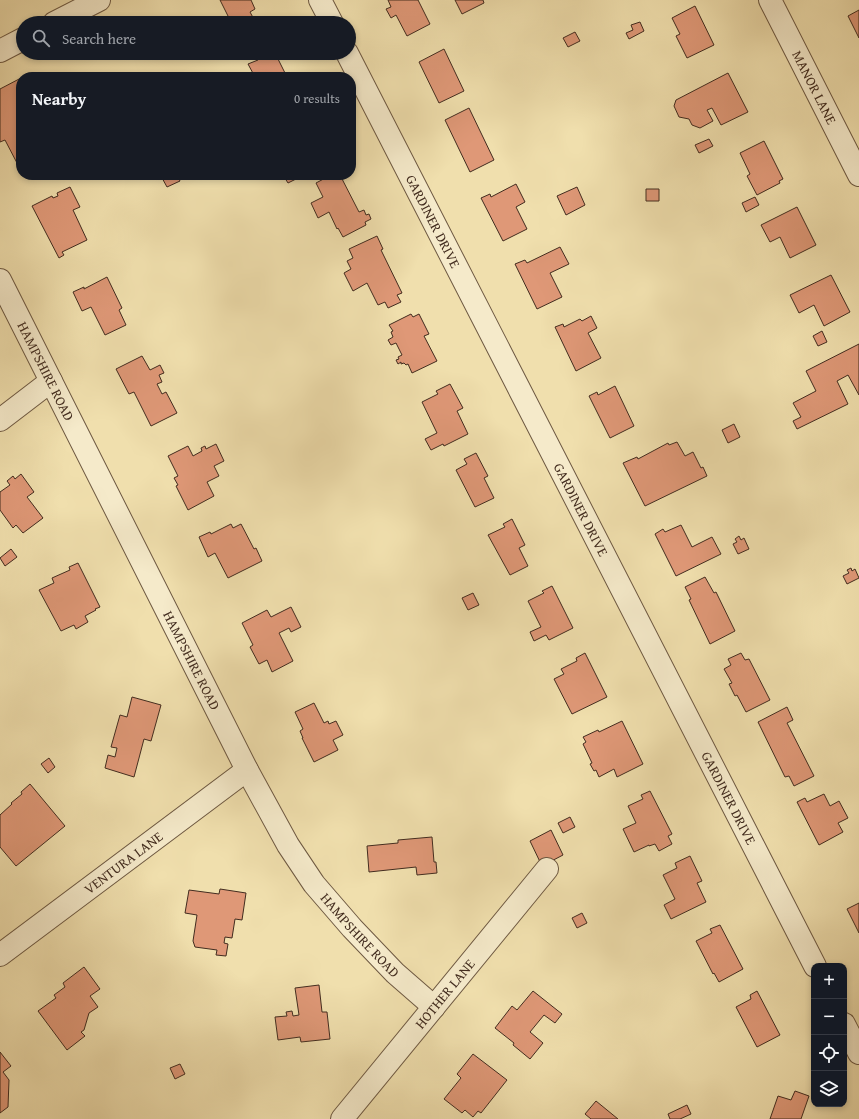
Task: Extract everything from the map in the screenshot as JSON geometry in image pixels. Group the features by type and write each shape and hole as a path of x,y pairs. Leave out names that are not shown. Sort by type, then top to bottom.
{"street":[{"path":"68,16 99,0"},
{"path":"320,0 328,16"},
{"name":"MANOR LANE","path":"770,0 859,175"},
{"path":"0,50 16,42"},
{"name":"GARDINER DRIVE","path":"351,60 812,963"},
{"name":"HAMPSHIRE ROAD","path":"0,280 248,770 288,845 314,884 352,928 395,973 434,1007"},
{"path":"0,420 51,381"},
{"name":"VENTURA LANE","path":"0,955 248,770"},
{"name":"HOTHER LANE","path":"342,1119 547,869"},
{"path":"847,1030 859,1053"}],"building":[{"path":"220,0 251,0 255,9 250,12 252,16 228,16"},
{"path":"388,0 418,0 430,24 407,36 396,15 391,18 386,9 391,7"},
{"path":"455,0 483,0 484,3 462,14"},
{"path":"695,6 714,45 687,58 676,36 680,34 672,18"},
{"path":"859,10 859,38 848,16"},
{"path":"640,22 644,31 629,39 626,33 633,30 631,25"},
{"path":"575,32 580,41 568,47 563,38"},
{"path":"444,49 464,91 439,103 419,62"},
{"path":"258,60 278,60 284,72 252,72 248,64"},
{"path":"728,73 748,112 721,125 712,108 707,110 713,121 700,128 692,125 689,119 679,117 674,106 676,100"},
{"path":"16,81 16,161 5,140 0,142 0,89"},
{"path":"469,108 494,160 470,172 445,120"},
{"path":"709,139 713,146 699,153 695,145"},
{"path":"764,141 783,179 779,181 780,183 757,195 747,176 750,174 740,153"},
{"path":"163,180 180,180 180,181 167,187"},
{"path":"286,180 294,180 288,183"},
{"path":"322,180 343,180 359,212 364,210 366,215 369,214 371,219 365,222 366,225 343,237 338,228 337,229 329,212 318,218 311,203 323,197 316,183"},
{"path":"516,184 525,202 516,207 527,229 503,241 481,198 490,194 491,197"},
{"path":"70,187 80,207 73,210 87,240 62,252 64,255 59,258 32,206 52,196 53,198 58,196 57,193"},
{"path":"577,187 585,205 566,215 557,196"},
{"path":"646,189 659,189 659,201 646,201"},
{"path":"755,197 759,205 746,212 742,203"},
{"path":"797,207 816,245 790,258 780,237 770,242 761,225"},
{"path":"377,236 383,249 381,250 402,293 397,295 401,302 388,308 385,302 378,305 367,283 353,291 344,273 351,269 347,261 353,258 349,249"},
{"path":"560,247 569,264 550,273 562,297 537,309 515,264 525,260 527,263"},
{"path":"831,275 850,312 824,326 814,305 799,313 790,295"},
{"path":"107,277 122,308 119,310 126,325 105,335 91,307 82,311 73,292 84,287 84,289"},
{"path":"411,314 413,317 419,314 429,334 424,336 437,361 412,373 408,364 401,364 401,362 398,364 396,360 402,355 396,343 391,345 388,340 393,337 391,332 393,331 389,325"},
{"path":"591,316 597,328 588,333 601,358 576,371 555,327 563,324 564,327 580,319 582,321"},
{"path":"822,331 827,342 818,346 813,336"},
{"path":"859,344 859,395 848,375 837,381 848,404 797,429 793,421 801,417 793,403 816,391 806,371"},
{"path":"142,356 150,370 160,365 164,373 159,375 162,382 157,384 162,394 166,392 177,413 151,426 134,392 129,394 116,369"},
{"path":"450,384 463,408 457,411 468,434 444,446 443,444 431,450 425,439 437,433 422,402 438,394 436,391"},
{"path":"615,386 634,426 610,438 589,396 597,392 598,395"},
{"path":"734,424 740,437 728,443 722,430"},
{"path":"677,442 685,456 693,452 707,476 645,506 623,463 637,457 638,459 668,443 669,445"},
{"path":"216,444 224,461 214,466 219,476 207,482 214,496 188,510 176,486 178,485 174,478 178,476 168,456 188,446 193,456 202,451 201,448 205,446 206,449"},
{"path":"476,453 488,476 484,478 494,498 475,507 456,470 467,464 464,459"},
{"path":"21,474 34,492 27,497 43,518 23,533 16,525 13,528 0,510 0,492 10,485 7,481 13,476 15,479"},
{"path":"512,519 525,545 519,548 528,566 510,575 488,535 505,527 503,524"},
{"path":"231,524 233,528 241,524 262,561 228,578 215,553 208,557 199,537 210,532 211,534"},
{"path":"681,525 692,547 712,537 721,554 676,576 655,534 663,529 665,532"},
{"path":"739,536 741,540 744,538 749,549 738,554 733,544 737,542 735,539"},
{"path":"11,549 17,557 5,566 0,558"},
{"path":"78,563 100,607 85,616 88,622 76,629 74,625 61,631 39,590 54,583 52,578 70,570 69,567"},
{"path":"851,568 852,571 855,569 859,578 847,584 843,576 849,573 847,570"},
{"path":"705,577 714,593 716,592 735,631 710,644 689,600 691,599 685,587"},
{"path":"552,586 573,628 549,640 546,635 534,641 530,632 541,627 528,601 544,593 542,591"},
{"path":"473,593 479,605 468,610 462,598"},
{"path":"291,607 301,627 291,632 289,628 279,633 293,661 272,672 267,660 259,664 250,647 253,645 242,623 267,610 271,617"},
{"path":"585,653 607,697 572,714 554,679 564,674 561,669 577,661 576,658"},
{"path":"741,653 745,660 749,659 770,700 746,712 737,695 735,696 729,684 732,683 724,669 731,665 728,659"},
{"path":"132,697 161,705 151,741 144,739 134,777 105,768 108,755 115,757 117,748 111,747 120,715 127,717"},
{"path":"314,703 324,723 328,721 329,724 336,721 343,735 333,740 338,750 314,762 302,738 300,731 303,729 295,712"},
{"path":"787,707 793,720 787,723 814,776 794,786 789,776 785,777 758,722"},
{"path":"622,721 643,764 617,777 614,769 599,777 596,770 594,771 590,764 592,763 583,744 586,742 583,737 598,730 599,732"},
{"path":"49,758 55,767 48,773 41,764"},
{"path":"30,784 65,826 16,866 0,847 0,815 22,794 21,792"},
{"path":"650,791 672,834 668,836 672,844 659,851 655,844 649,845 634,852 623,829 636,823 628,806 643,799 641,795"},
{"path":"824,794 830,806 839,801 848,818 838,823 843,832 819,845 797,802 805,798 807,802"},
{"path":"570,817 575,827 563,833 558,823"},
{"path":"551,830 563,855 542,866 530,841"},
{"path":"432,837 434,862 436,862 437,873 417,875 416,867 369,872 367,846 398,843 398,840"},
{"path":"690,856 702,881 697,883 706,902 671,919 664,905 675,899 663,875 677,868 675,863"},
{"path":"220,889 246,893 242,920 235,919 232,938 225,937 224,943 228,944 226,956 216,955 217,950 195,947 193,941 197,915 185,913 189,890 219,894"},
{"path":"859,903 859,933 847,909"},
{"path":"582,913 587,923 577,928 572,918"},
{"path":"720,925 743,969 719,982 714,973 713,974 696,941 712,933 710,929"},
{"path":"84,967 100,989 90,996 98,1007 89,1013 84,1030 81,1032 85,1036 67,1050 38,1011 56,998 54,995 65,987 63,983"},
{"path":"319,985 322,1012 327,1012 330,1039 301,1042 300,1037 278,1040 275,1017 287,1016 286,1012 292,1011 293,1016 299,1015 295,988"},
{"path":"533,991 562,1014 555,1023 544,1015 530,1032 543,1043 530,1059 513,1045 514,1043 495,1028 512,1006 517,1010"},
{"path":"757,991 780,1035 757,1047 736,1007 751,999 750,995"},
{"path":"0,1052 11,1066 3,1072 9,1080 8,1107 0,1113"},
{"path":"473,1054 507,1080 481,1113 478,1111 473,1117 465,1110 462,1113 444,1099 461,1078 457,1074"},
{"path":"180,1064 185,1074 175,1079 170,1068"},
{"path":"795,1091 809,1096 801,1119 770,1119 778,1096 791,1100"},
{"path":"596,1101 618,1119 591,1119 585,1114"},
{"path":"687,1105 691,1114 680,1119 670,1119 668,1114"}]}
